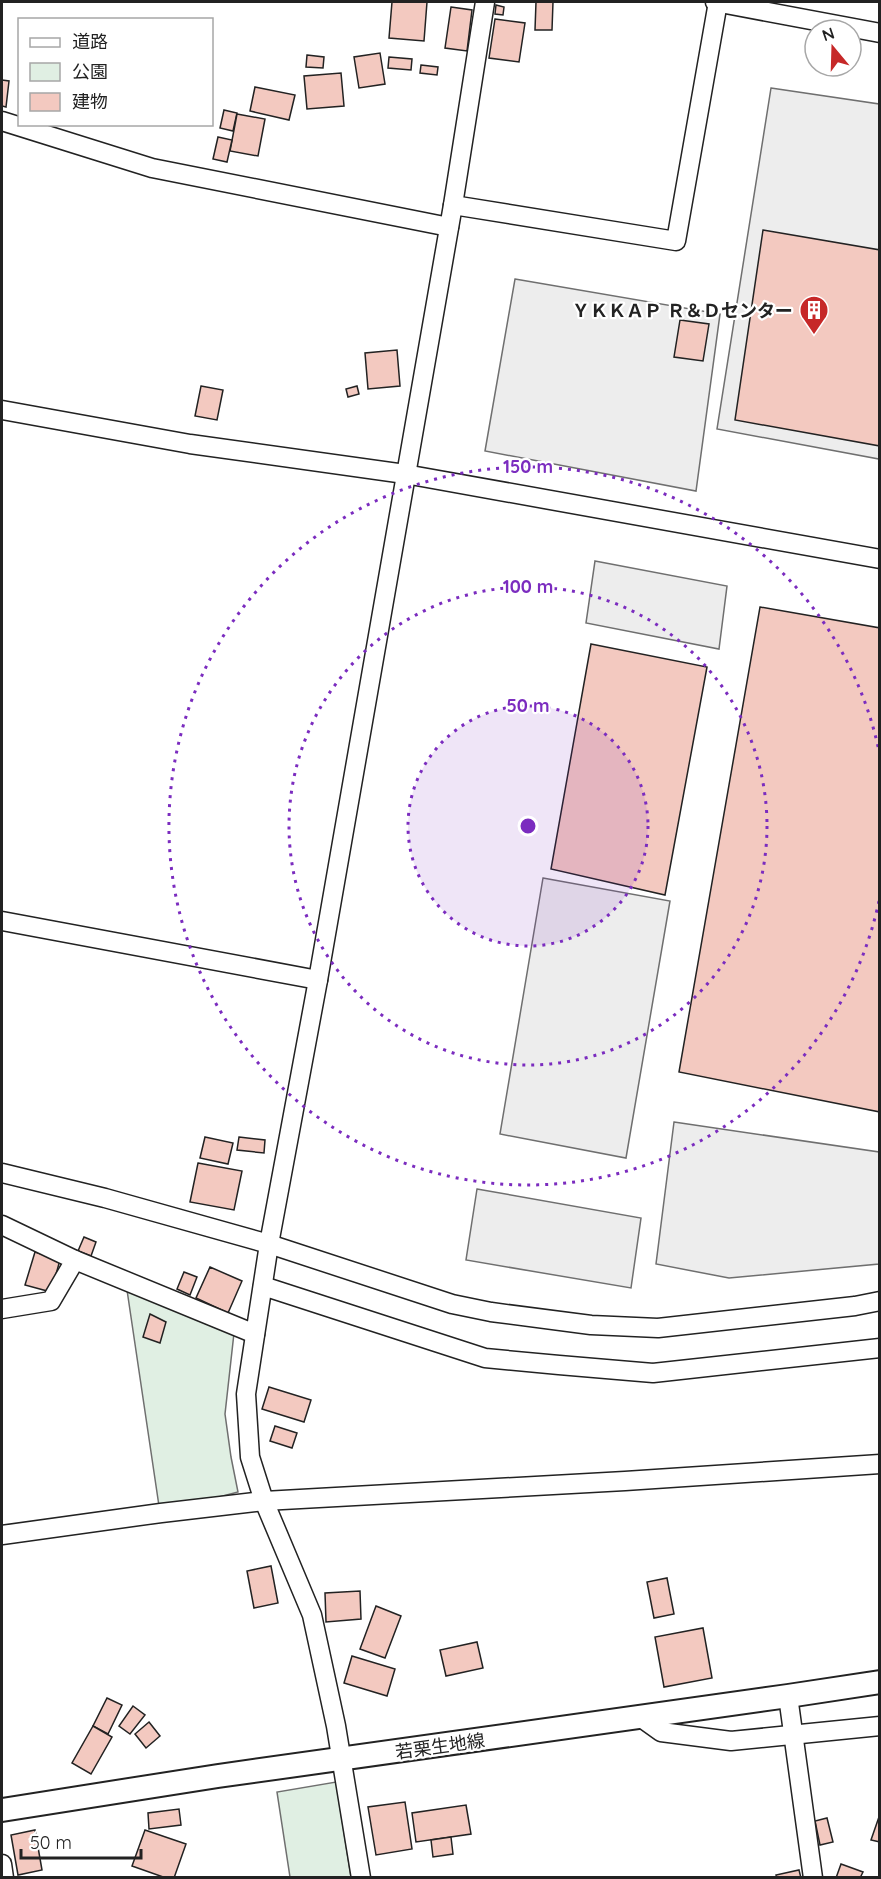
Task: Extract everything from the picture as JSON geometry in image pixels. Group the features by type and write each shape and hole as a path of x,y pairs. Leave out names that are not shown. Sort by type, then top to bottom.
{"main road":[{"name":"若栗生地線","path":"2,1810 108,1792 879,1682"}],"street":[{"path":"361,1878 341,1760 312,1615 264,1501 250,1457 246,1394 269,1244 318,980 453,205 485,2"},
{"path":"453,205 676,241 717,2 879,33"},
{"path":"2,121 152,168 449,227"},
{"path":"2,410 190,444 405,474 879,559"},
{"path":"2,921 318,980"},
{"path":"2,1173 105,1198 269,1244 452,1304 491,1312 591,1324 658,1328 855,1306 879,1301"},
{"path":"2,1225 75,1260 255,1334"},
{"path":"2,1309 51,1301 75,1260"},
{"path":"263,1286 485,1358 653,1373 879,1348"},
{"path":"2,1535 264,1501 879,1464"},
{"path":"788,1696 813,1878"},
{"path":"640,1717 660,1732 731,1741 879,1726"},
{"path":"2,1864 4,1878"}],"green space":[{"path":"127,1290 234,1333 225,1414 238,1492 204,1501 159,1506"},
{"path":"336,1782 351,1877 290,1877 277,1792"}],"shaded area":[{"path":"771,88 879,104 879,459 717,429"},
{"path":"515,279 720,314 696,491 485,451"},
{"path":"595,561 727,586 719,649 586,623"},
{"path":"543,878 670,901 626,1158 500,1134"},
{"path":"674,1122 879,1152 879,1264 729,1278 656,1264"},
{"path":"477,1189 641,1218 631,1288 466,1260"}],"building":[{"path":"392,2 427,2 424,41 389,38"},
{"path":"536,2 553,2 552,30 535,30"},
{"path":"496,5 504,7 503,15 495,14"},
{"path":"451,7 472,10 467,51 445,48"},
{"path":"495,19 525,23 519,62 489,58"},
{"path":"380,53 385,84 359,88 354,57"},
{"path":"307,55 324,57 323,68 306,67"},
{"path":"389,57 412,59 411,70 388,68"},
{"path":"421,65 438,67 437,75 420,73"},
{"path":"341,73 344,106 307,109 304,76"},
{"path":"2,80 9,81 6,107 2,106"},
{"path":"255,87 295,95 289,120 250,111"},
{"path":"224,110 237,113 233,131 220,128"},
{"path":"237,114 265,119 258,156 230,151"},
{"path":"218,137 232,140 227,162 213,159"},
{"name":"ＹＫＫＡＰ Ｒ＆Ｄセンター","path":"763,230 880,250 880,446 735,420"},
{"path":"680,320 709,324 703,361 674,357"},
{"path":"397,350 400,386 368,389 365,353"},
{"path":"201,386 223,390 217,420 195,416"},
{"path":"357,386 359,394 348,397 346,389"},
{"path":"760,607 880,628 880,1112 679,1072"},
{"path":"591,644 707,667 665,895 551,869"},
{"path":"205,1137 233,1143 228,1164 200,1158"},
{"path":"239,1137 265,1140 264,1153 237,1150"},
{"path":"198,1163 242,1171 234,1210 190,1202"},
{"path":"84,1237 96,1242 91,1256 78,1251"},
{"path":"35,1252 60,1260 51,1292 25,1285"},
{"path":"210,1267 242,1281 228,1313 196,1298"},
{"path":"184,1272 197,1277 190,1295 177,1289"},
{"path":"150,1314 166,1322 160,1343 143,1337"},
{"path":"269,1387 311,1400 304,1422 262,1409"},
{"path":"275,1426 297,1433 292,1448 270,1441"},
{"path":"271,1566 278,1603 254,1608 247,1571"},
{"path":"667,1578 674,1614 654,1618 647,1582"},
{"path":"360,1591 361,1619 326,1622 325,1593"},
{"path":"376,1606 401,1616 385,1658 360,1649"},
{"path":"703,1628 712,1678 664,1687 655,1637"},
{"path":"477,1642 483,1668 446,1676 440,1650"},
{"path":"352,1656 395,1669 387,1696 344,1683"},
{"path":"107,1698 122,1705 108,1734 93,1726"},
{"path":"133,1706 145,1715 130,1734 119,1726"},
{"path":"149,1722 160,1736 146,1748 135,1734"},
{"path":"93,1726 112,1737 91,1774 72,1763"},
{"path":"405,1802 412,1849 376,1855 368,1807"},
{"path":"466,1805 471,1834 416,1842 412,1813"},
{"path":"179,1809 181,1825 149,1829 148,1813"},
{"path":"880,1814 880,1842 871,1840"},
{"path":"827,1818 833,1842 820,1845 815,1821"},
{"path":"35,1830 42,1870 18,1875 11,1835"},
{"path":"145,1830 186,1844 174,1878 166,1878 132,1866"},
{"path":"451,1837 453,1854 433,1857 431,1840"},
{"path":"841,1864 863,1872 860,1878 836,1878"},
{"path":"799,1870 801,1878 777,1878 776,1875"}],"place":[{"name":"ＹＫＫＡＰ Ｒ＆Ｄセンター","path":"814,336"}]}
